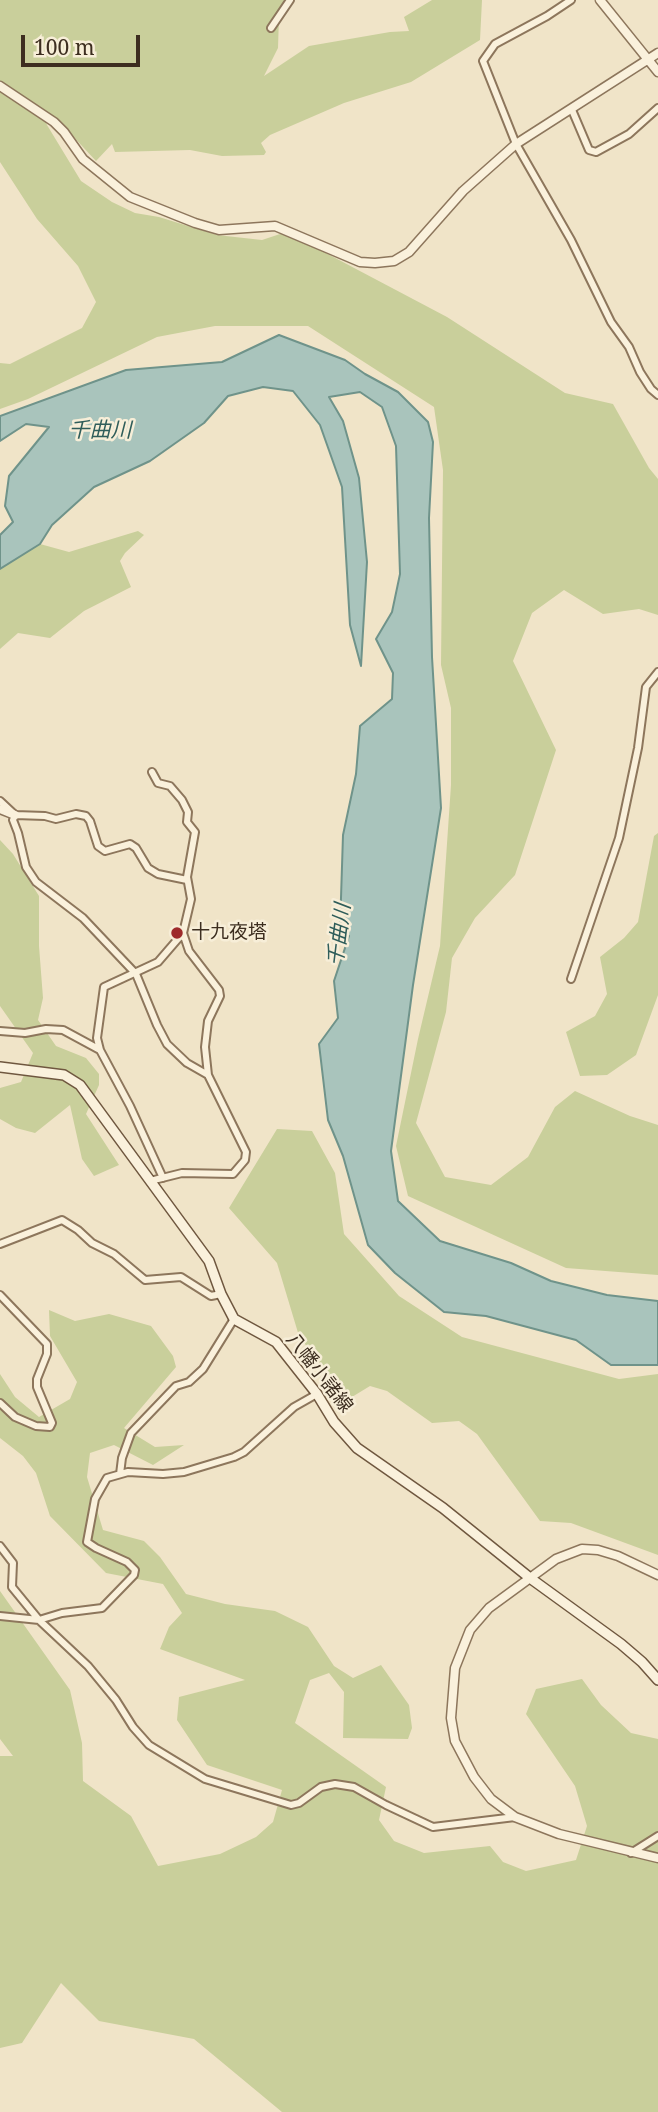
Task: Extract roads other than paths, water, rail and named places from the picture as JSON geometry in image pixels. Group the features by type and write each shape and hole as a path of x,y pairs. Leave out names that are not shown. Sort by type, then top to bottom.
{"main road":[{"path":"0,1068 64,1075 80,1086 209,1261 234,1319"},
{"name":"八幡小諸線","path":"234,1319 276,1342 317,1394 334,1422 357,1448 443,1508 530,1578 621,1644 642,1661 658,1680"}],"street":[{"path":"271,28 290,0"},
{"path":"571,0 495,44 483,61 516,144 570,240 611,322 629,348 651,390 658,395"},
{"path":"600,0 658,72"},
{"path":"0,86 54,122 83,159 130,197 219,230 275,226 360,262 375,264 394,261 409,252 463,191 516,144 658,53"},
{"path":"572,110 589,150 596,152 629,134 658,108"},
{"path":"570,979 619,838 638,748 646,687 658,673"},
{"path":"152,772 158,783 170,786 182,800 188,812 187,822 195,832 187,880 191,899 183,933 158,962 104,987 97,1038 100,1050 130,1106 163,1178"},
{"path":"0,801 15,815"},
{"path":"0,809 15,815 56,819 76,814 86,816 98,846 105,851 130,844 136,848 148,868 158,874 187,880"},
{"path":"15,815 13,820 26,867 36,882 83,918 136,974 167,1044 187,1063 208,1075"},
{"path":"150,1181 182,1173 233,1174 244,1160 246,1152 208,1075 205,1047 208,1021 220,996 219,990 189,951 183,933"},
{"path":"0,1031 25,1033 46,1029 63,1030 100,1050"},
{"path":"0,1244 62,1220 92,1243 114,1254 145,1280 181,1277 211,1297 221,1294"},
{"path":"0,1295 47,1344 47,1354 37,1379 37,1387 51,1423 50,1427 36,1426 15,1418 0,1403"},
{"path":"120,1474 122,1458 131,1433 176,1386 188,1382 203,1369 234,1319"},
{"path":"0,1616 39,1620 62,1613 102,1608 134,1575 133,1566 87,1542 95,1499 107,1478 120,1474 184,1472 234,1457 294,1407 317,1394"},
{"path":"0,1546 13,1563 12,1587 39,1620 88,1667 116,1700 133,1727 149,1745 205,1779 291,1805 321,1787 335,1784 354,1787 433,1828 515,1817"},
{"path":"658,1575 618,1556 598,1550 582,1549 556,1559 489,1608 470,1630 455,1668 452,1718 456,1741 480,1784 491,1799 515,1817 559,1834 658,1858"},
{"path":"631,1853 658,1836"}],"water":[{"name":"千曲川","path":"279,335 345,360 398,392 428,422 433,442 429,518 432,657 441,808 413,985 391,1151 398,1201 440,1241 511,1263 551,1281 607,1295 658,1301 658,1365 611,1365 576,1340 486,1316 444,1312 395,1273 368,1245 343,1156 328,1120 319,1044 338,1018 334,981 349,936 340,929 343,835 356,774 360,726 392,699 393,673 376,639 392,612 400,574 396,446 382,407 360,392 329,397 343,421 359,478 367,562 361,666 350,625 342,487 320,425 293,391 263,387 228,396 204,423 150,461 94,487 52,525 40,544 0,569 0,535 13,522 5,506 9,476 49,427 26,424 0,441 0,416 126,370 222,362"}],"place":[{"name":"十九夜塔","path":"177,933"}]}
